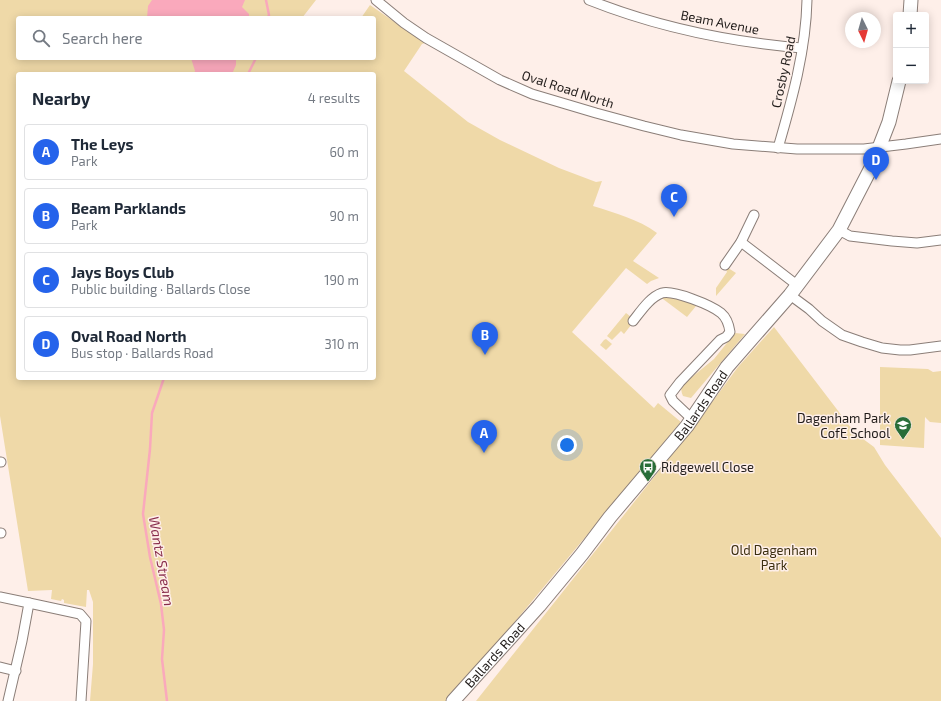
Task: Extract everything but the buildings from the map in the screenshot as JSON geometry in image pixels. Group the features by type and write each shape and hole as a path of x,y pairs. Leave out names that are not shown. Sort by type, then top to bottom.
{"main road":[{"path":"910,12 911,0"},
{"name":"Ballards Road","path":"453,701 538,606 687,426 727,367 794,290 839,230 872,166 889,122 898,84"}],"street":[{"name":"Oval Road North","path":"376,0 404,23 426,38 500,80 532,94 596,113 681,135 733,144 778,148 859,149 879,148 941,138"},
{"name":"Beam Avenue","path":"589,0 629,14 681,29 753,42 802,48"},
{"name":"Crosby Road","path":"778,148 794,90 802,48 807,13 807,0"},
{"path":"725,265 741,242 754,215"},
{"path":"839,230 850,236 892,241 917,243 941,240"},
{"path":"741,242 794,290 809,309 822,321 842,335 882,348 910,350 941,346"},
{"path":"633,321 652,299 663,293 675,293 702,303 721,314 728,323 730,332 726,337 720,340 680,382 670,395 673,401 692,419"},
{"path":"0,597 80,614 86,621 81,701"},
{"path":"8,701 16,671 29,603"},
{"path":"0,667 16,671"}],"green space":[{"path":"0,0 316,0 304,16 16,16 16,60 376,60 376,16 362,16 370,5 425,43 422,44 404,71 468,122 500,140 559,168 596,182 602,181 593,206 634,220 657,233 633,261 659,278 647,284 626,268 572,332 654,408 658,403 681,422 449,701 90,701 93,664 93,602 89,590 87,590 86,607 64,603 64,600 62,599 61,601 51,599 52,590 28,591 0,416"},
{"path":"717,261 736,273 716,296 716,288 727,272 725,267"},
{"path":"659,296 679,297 696,306 687,317"},
{"path":"626,313 635,320 624,334 621,331 612,340 607,336"},
{"name":"Old Dagenham Park","path":"774,327 855,433 874,447 885,465 941,538 941,701 476,701 693,428 738,367"},
{"path":"735,333 745,334 691,398 683,396 683,384 688,377 692,377 714,359"},
{"path":"606,339 612,344 606,350 600,345"},
{"path":"880,367 928,369 933,372 941,371 941,423 930,422 925,417 924,448 880,445"}],"shaded area":[{"path":"152,0 245,0 242,7 249,14 249,16 147,16 148,6"},
{"path":"192,60 236,60 236,65 233,72 195,71"}],"waterway":[{"name":"Wantz Stream","path":"266,0 269,16"},
{"name":"Wantz Stream","path":"249,72 255,60"},
{"name":"Wantz Stream","path":"163,380 152,413 150,449 143,514 150,557 161,604 164,630 162,659 167,701"}],"place":[{"name":"Oval Road North","path":"876,180"},
{"name":"Jays Boys Club","path":"674,217"},
{"name":"Beam Parklands","path":"485,355"},
{"name":"Dagenham Park CofE School","path":"903,440"},
{"name":"The Leys","path":"484,453"},
{"name":"Ridgewell Close","path":"648,482"}]}
